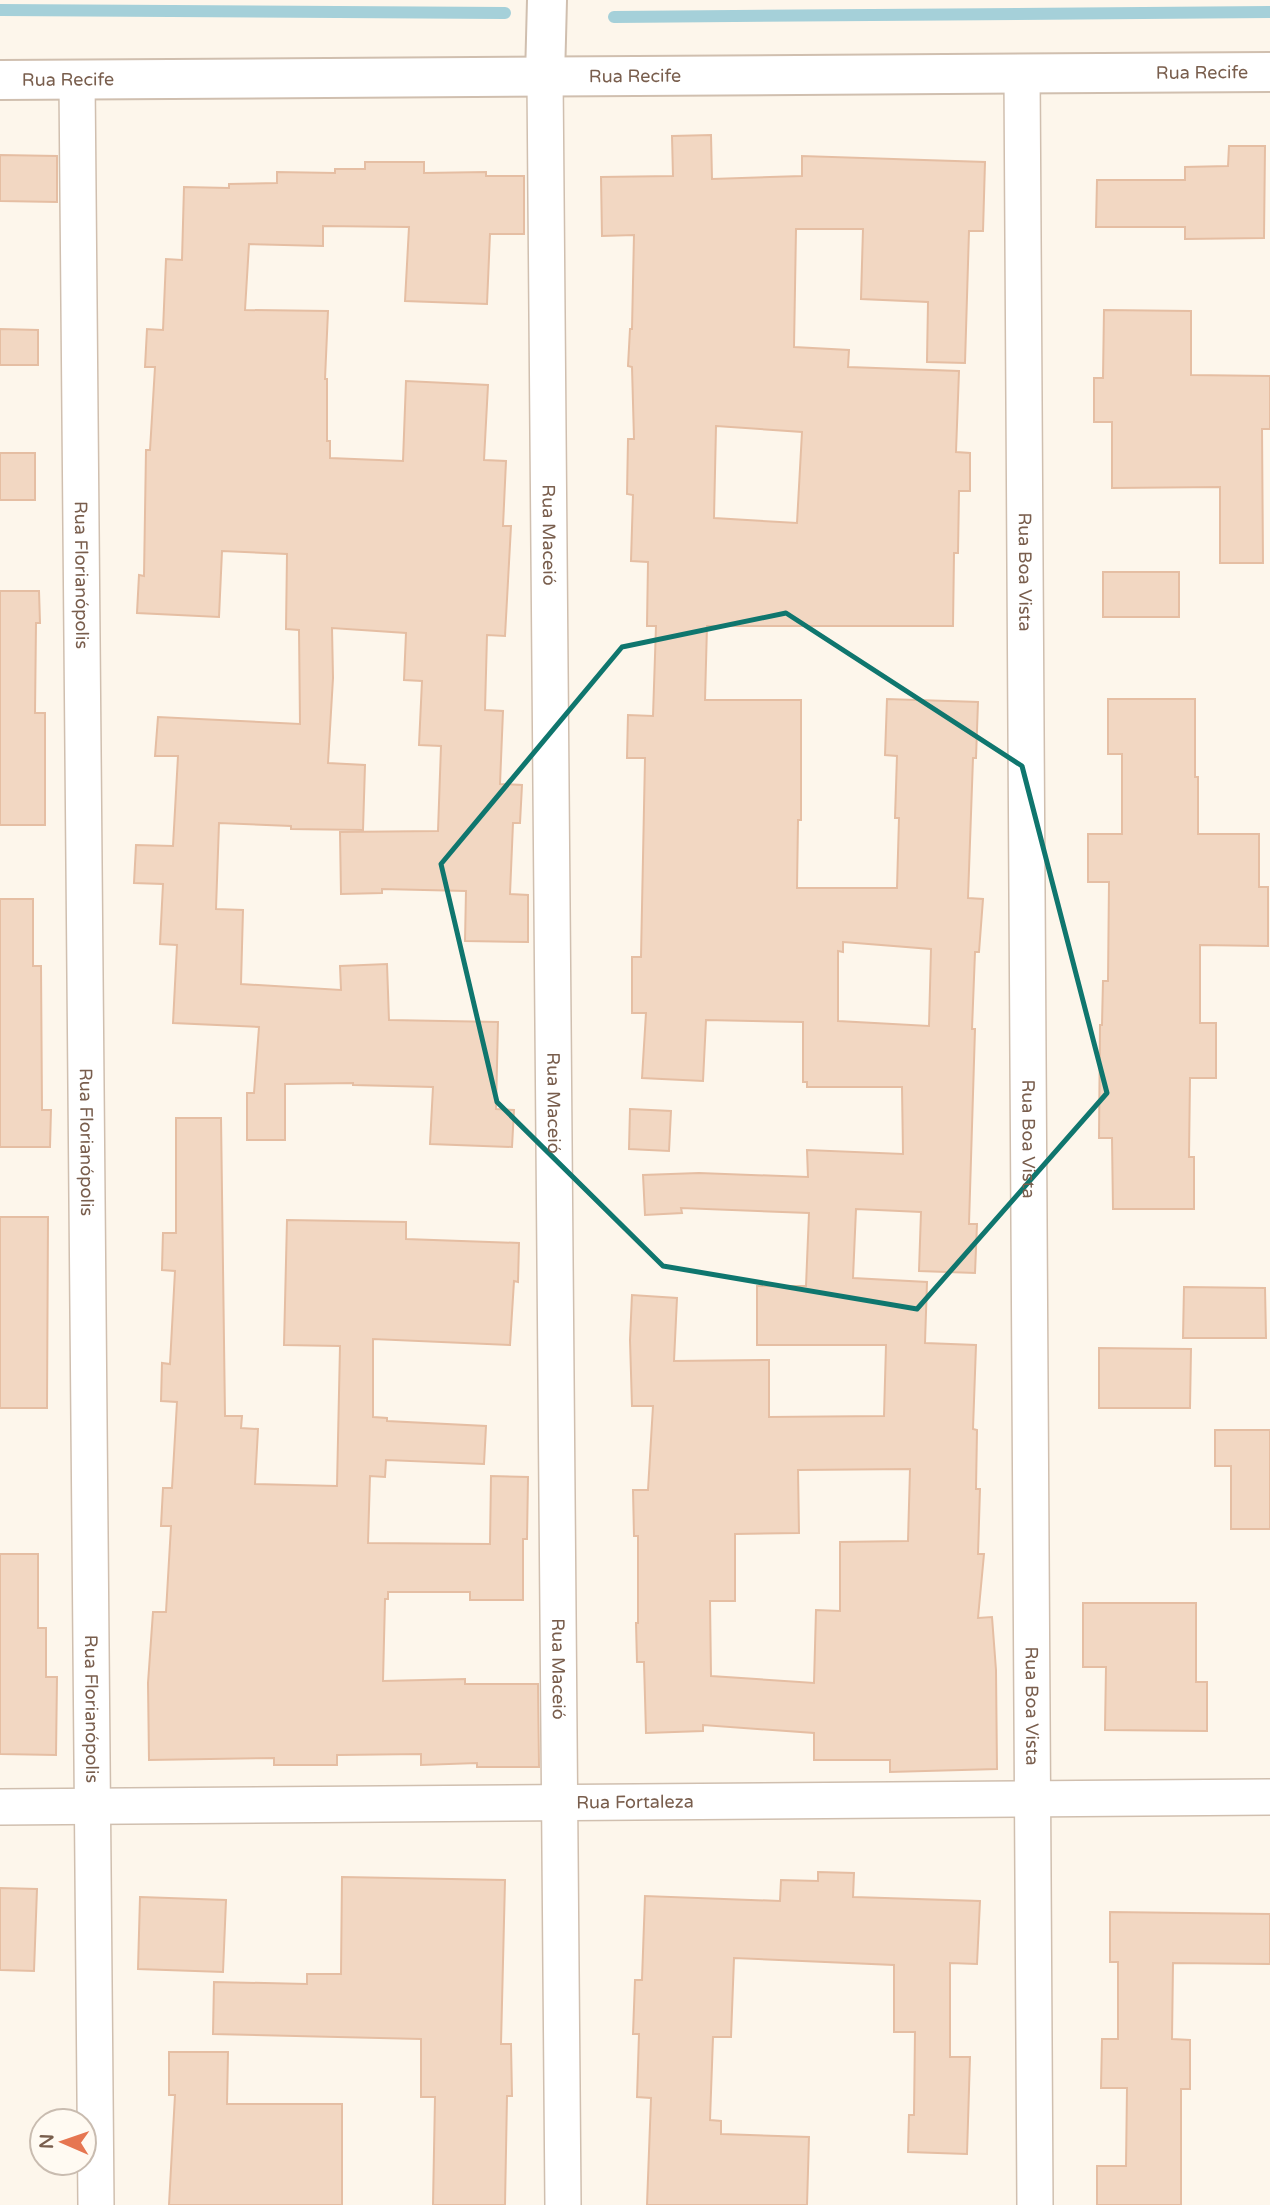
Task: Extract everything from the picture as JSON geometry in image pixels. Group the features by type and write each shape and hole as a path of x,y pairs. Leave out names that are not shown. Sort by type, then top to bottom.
{"street":[{"name":"Rua Maceió","path":"547,0 545,77 563,2205"},
{"name":"Rua Recife","path":"0,80 1270,72"},
{"name":"Rua Boa Vista","path":"1023,73 1035,2205"},
{"name":"Rua Florianópolis","path":"76,80 96,2205"},
{"name":"Rua Fortaleza","path":"0,1807 1270,1797"}],"highlighted area":[{"path":"786,613 1022,766 1107,1093 917,1309 663,1266 497,1102 441,864 622,647"}],"building":[{"path":"711,135 712,179 802,176 802,156 985,162 983,231 969,231 965,363 927,362 928,302 861,299 863,229 796,229 794,347 849,350 848,367 959,371 956,452 970,453 970,491 959,491 958,553 954,553 953,626 707,626 705,700 801,700 801,820 798,820 797,888 897,888 897,756 885,755 887,699 978,702 976,758 973,758 968,898 983,899 979,952 975,952 972,1029 975,1029 969,1224 977,1224 975,1273 919,1271 921,1212 856,1209 853,1278 927,1282 925,1343 976,1345 973,1429 977,1430 976,1489 980,1489 978,1554 984,1554 978,1618 992,1617 996,1670 997,1769 890,1772 890,1760 814,1760 814,1733 703,1725 703,1731 646,1733 644,1662 637,1662 638,1536 634,1536 633,1490 648,1490 653,1406 632,1406 632,1295 677,1298 674,1361 769,1360 769,1417 884,1416 886,1345 757,1345 757,1286 806,1286 809,1213 681,1208 682,1213 645,1215 643,1175 699,1173 808,1177 807,1150 903,1154 902,1087 807,1087 807,1082 803,1082 803,1022 706,1020 703,1081 642,1078 646,1013 632,1013 632,957 641,957 645,758 627,758 628,715 653,716 656,626 647,626 648,562 631,561 633,495 627,494 628,439 634,439 632,367 628,366 632,329 634,235 602,236 601,177 673,176 672,136","holes":["716,426 802,432 797,523 714,518","843,942 931,949 929,1026 838,1021 838,951 843,952","910,1469 908,1541 840,1542 840,1611 816,1610 814,1683 711,1676 710,1601 735,1601 735,1534 799,1533 798,1470"]},
{"path":"1229,146 1265,146 1264,238 1185,239 1185,227 1096,227 1097,180 1185,180 1185,167 1228,166"},
{"path":"0,155 57,156 57,202 0,201"},
{"path":"365,162 424,162 424,173 486,172 486,176 524,176 524,234 490,234 487,304 405,301 409,227 323,226 323,246 249,244 245,310 328,311 325,379 330,458 403,461 406,381 488,385 484,460 506,461 503,526 511,526 505,636 487,635 485,710 503,711 500,784 522,785 520,823 513,823 510,894 528,895 528,942 465,941 466,891 382,889 382,893 341,894 340,832 438,831 441,746 419,745 422,681 404,680 406,633 332,628 333,678 328,763 365,765 363,830 291,829 291,826 219,823 216,909 243,910 241,984 341,990 340,966 387,964 389,1020 498,1022 496,1109 514,1110 512,1147 430,1144 433,1087 353,1083 285,1084 285,1140 247,1140 247,1093 254,1093 259,1027 173,1023 177,945 160,944 163,884 134,883 136,845 173,846 178,756 155,756 158,717 300,724 299,630 286,629 287,554 222,551 219,617 137,613 139,575 144,576 146,450 150,450 155,367 145,367 147,329 163,330 166,259 182,260 184,187 229,188 229,184 277,183 277,172 335,173 335,169 365,169"},
{"path":"1104,310 1191,311 1191,375 1270,376 1270,429 1262,429 1263,563 1220,563 1220,487 1112,488 1112,422 1094,422 1094,378 1103,378"},
{"path":"0,329 38,330 38,365 0,365"},
{"path":"0,453 35,453 35,500 0,500"},
{"path":"1103,572 1179,572 1179,617 1103,617"},
{"path":"0,591 39,591 35,713 45,713 45,825 0,825"},
{"path":"1108,699 1195,699 1198,834 1259,834 1259,887 1268,887 1268,946 1200,945 1200,1023 1216,1023 1216,1078 1190,1078 1189,1157 1194,1157 1194,1209 1113,1209 1112,1138 1099,1138 1100,1025 1103,981 1108,981 1109,882 1088,882 1088,834 1122,834 1122,754 1108,754"},
{"path":"0,899 33,899 33,966 41,966 42,1110 51,1110 50,1147 0,1147"},
{"path":"630,1109 671,1111 669,1151 629,1149"},
{"path":"176,1118 221,1118 225,1416 242,1416 241,1428 258,1429 255,1484 337,1486 340,1346 284,1345 287,1220 406,1222 406,1239 519,1243 518,1282 514,1281 510,1345 373,1339 373,1417 387,1418 387,1421 486,1426 484,1464 386,1460 385,1477 370,1476 368,1543 490,1544 491,1476 528,1477 527,1539 523,1539 523,1600 470,1600 470,1592 388,1592 388,1599 385,1599 383,1681 465,1679 465,1684 538,1684 539,1767 477,1767 477,1763 421,1765 421,1754 337,1755 337,1765 274,1765 274,1758 149,1760 148,1683 153,1612 166,1612 171,1526 161,1526 163,1488 172,1488 177,1402 161,1401 162,1363 170,1364 175,1271 162,1270 163,1233 176,1233"},
{"path":"0,1217 48,1217 47,1408 0,1408"},
{"path":"1184,1287 1265,1288 1266,1338 1183,1338"},
{"path":"1099,1348 1191,1349 1190,1408 1099,1408"},
{"path":"1215,1430 1270,1430 1270,1529 1231,1529 1231,1466 1215,1466"},
{"path":"0,1554 38,1554 38,1628 46,1628 46,1677 57,1677 56,1755 0,1754"},
{"path":"1083,1603 1196,1603 1196,1682 1207,1682 1207,1731 1105,1730 1106,1667 1083,1667"},
{"path":"818,1872 854,1873 853,1897 980,1901 977,1964 950,1963 950,2057 970,2057 967,2154 908,2152 909,2115 914,2115 915,2032 894,2032 894,1965 734,1958 731,2037 713,2037 710,2120 721,2121 721,2134 809,2137 807,2205 647,2205 651,2098 637,2097 639,2034 633,2034 635,1980 642,1980 645,1896 780,1901 781,1880 818,1881"},
{"path":"342,1877 505,1880 501,2044 511,2044 512,2096 507,2096 505,2205 433,2205 435,2097 421,2097 421,2039 213,2034 214,1982 307,1984 307,1974 341,1974"},
{"path":"0,1888 37,1889 34,1971 0,1970"},
{"path":"140,1897 226,1900 223,1972 138,1969"},
{"path":"1110,1912 1270,1914 1270,1964 1173,1963 1172,2039 1190,2040 1190,2089 1181,2089 1181,2205 1097,2205 1097,2166 1126,2166 1127,2088 1101,2088 1102,2039 1118,2039 1118,1962 1110,1962"},
{"path":"169,2052 228,2052 227,2104 342,2104 342,2205 169,2205 175,2095 169,2095"}],"waterway":[{"path":"0,10 505,13"},
{"path":"614,17 1270,12"}]}
